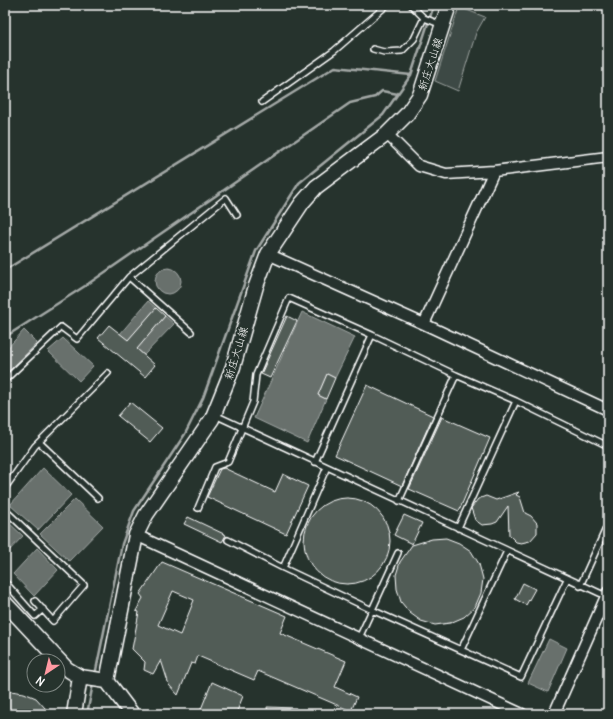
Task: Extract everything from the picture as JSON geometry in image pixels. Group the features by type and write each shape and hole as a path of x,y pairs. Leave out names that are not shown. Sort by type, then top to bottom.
{"main road":[{"name":"新庄大山線","path":"104,680 136,535 146,516 201,437 214,415 233,367 268,254 302,203 316,187 387,134 406,114 420,95 450,5"},
{"path":"5,603 67,669 80,677 104,680 132,714"},
{"path":"74,714 80,677"}],"street":[{"path":"387,134 419,166 446,174 494,171 608,157"},
{"path":"424,324 494,171"},
{"path":"268,254 424,324 608,410"},
{"path":"136,535 522,714"},
{"path":"554,714 607,594"}],"lane":[{"path":"262,102 334,51 387,5"},
{"path":"411,5 424,18 442,26"},
{"path":"374,49 384,52 402,51 414,39 424,18"},
{"path":"5,380 61,327 77,339 129,277 226,198 237,215"},
{"path":"129,277 191,332"},
{"path":"198,508 215,467 228,462 253,402 256,375 289,298 372,335 608,446"},
{"path":"315,462 372,335"},
{"path":"5,488 39,442 108,373"},
{"path":"399,501 456,375"},
{"path":"458,528 516,402"},
{"path":"214,415 580,586 607,594"},
{"path":"39,442 98,498"},
{"path":"283,568 327,467"},
{"path":"5,510 84,585 53,621 35,600"},
{"path":"580,586 608,524"},
{"path":"228,540 372,610 521,677 567,579"},
{"path":"461,650 507,551"},
{"path":"359,638 398,553"},
{"path":"5,582 35,616 43,609"}],"shaded area":[{"path":"459,7 485,17 476,33 458,91 435,81"},
{"path":"168,268 177,272 181,281 177,290 168,294 159,290 155,281 159,272"},
{"path":"148,301 156,308 128,340 120,334"},
{"path":"302,312 355,337 335,378 327,374 318,395 326,399 307,443 254,418"},
{"path":"165,316 174,324 144,355 137,349"},
{"path":"24,330 37,343 5,375 5,351"},
{"path":"63,338 93,366 79,381 48,351"},
{"path":"43,468 71,495 38,530 10,505"},
{"path":"75,499 103,526 69,561 40,534"},
{"path":"5,519 23,536 5,555"},
{"path":"37,548 58,570 34,596 13,574"},
{"path":"549,639 567,648 548,692 528,683"}],"building":[{"path":"156,308 165,316 137,349 155,365 145,377 98,338 109,325 128,340"},
{"path":"287,316 297,321 270,378 261,374"},
{"path":"327,374 335,378 326,399 318,395"},
{"path":"367,385 433,416 402,486 335,455"},
{"path":"130,402 162,428 150,442 118,416"},
{"path":"442,417 490,438 459,511 409,489"},
{"path":"224,468 275,492 283,474 308,486 286,534 207,497 220,469"},
{"path":"519,492 516,495 520,497 525,513 531,516 537,523 537,533 530,541 521,543 516,542 509,535 508,506 497,522 482,525 475,520 471,508 478,499 486,496 496,500"},
{"path":"347,498 363,501 371,505 383,517 387,525 390,541 387,557 383,565 371,577 363,581 347,584 331,581 323,577 311,565 307,557 304,541 307,525 311,517 323,505 331,501"},
{"path":"404,515 422,523 412,544 394,535"},
{"path":"188,517 226,535 222,542 184,524"},
{"path":"446,538 459,543 471,551 479,564 483,579 481,593 475,607 464,617 450,623 435,625 421,621 410,613 401,602 397,589 396,575 400,562 412,545 432,539"},
{"path":"162,562 287,616 280,633 346,661 335,687 357,697 351,711 258,671 254,680 198,656 195,664 191,663 178,695 169,685 161,660 153,674 144,670 145,662 132,649 139,612 136,611 143,598 140,594","holes":["173,591 194,600 180,635 158,625"]},
{"path":"523,583 535,589 526,605 515,599"},
{"path":"212,682 243,696 236,714 199,714"},
{"path":"11,691 24,693 36,698 49,714 5,714 5,692"},
{"path":"267,707 296,708 296,714 268,714"}],"waterway":[{"path":"95,675 122,544 134,511 185,434 203,398 256,251 299,183 383,115 411,75 434,5"},
{"path":"5,270 335,67 411,75"},
{"path":"5,337 85,286 350,103 375,97 382,91 398,94"},
{"path":"87,714 93,684"}]}
